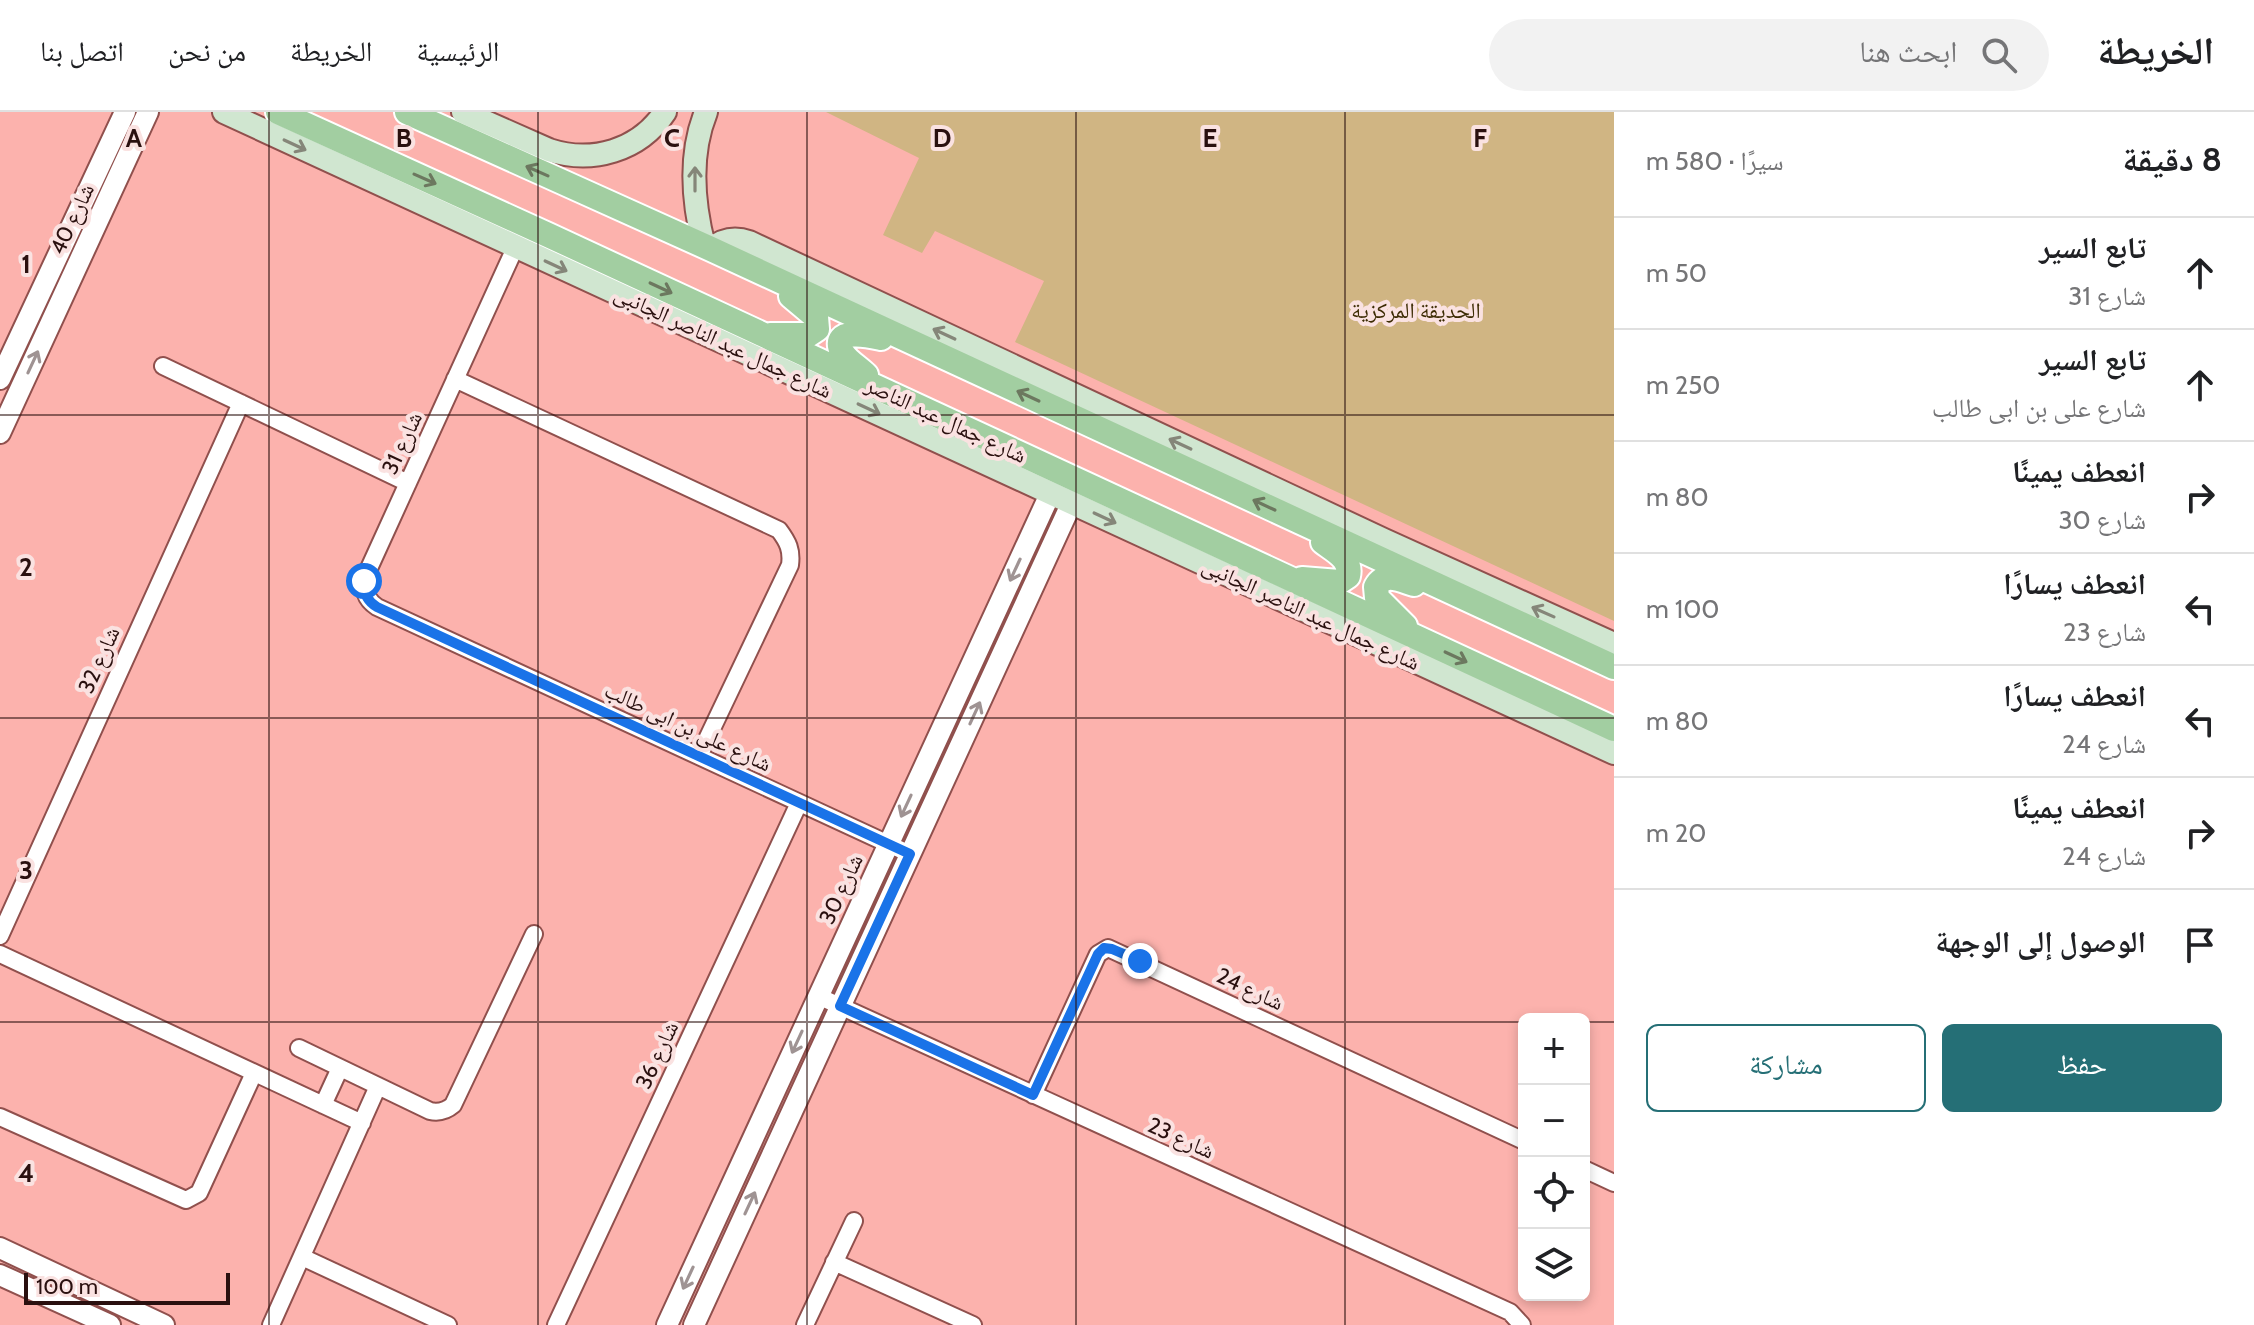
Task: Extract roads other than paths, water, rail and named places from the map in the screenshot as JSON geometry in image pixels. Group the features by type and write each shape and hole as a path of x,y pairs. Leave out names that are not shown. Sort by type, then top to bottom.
{"main road":[{"name":"شارع جمال عبد الناصر الجانبى","path":"224,112 516,247 1066,488 1258,590 1614,753"},
{"name":"شارع جمال عبد الناصر","path":"278,112 885,392 1066,488 1283,577 1614,729"},
{"path":"407,112 915,344 1082,410 1384,540 1614,644"},
{"path":"463,112 563,155 589,156 603,155 629,145 651,129 665,112"},
{"path":"706,112 698,141 695,182 697,214 708,248"},
{"path":"708,248 728,239 749,242 1294,519 1614,667"},
{"path":"763,335 808,335 815,332 818,325 814,315 767,276"},
{"path":"885,392 844,355 841,349 843,339 855,333 915,344"},
{"path":"1283,577 1339,582 1348,576 1350,570 1346,560 1294,519"},
{"path":"1421,641 1377,598 1378,582 1388,577 1459,596"}],"street":[{"name":"شارع 40","path":"0,379 125,112"},
{"name":"شارع 40","path":"0,433 148,112"},
{"name":"شارع 31","path":"446,640 377,607 365,593 366,575 526,224"},
{"path":"163,366 408,483"},
{"path":"455,379 779,530 785,538 790,546 790,565 699,756"},
{"name":"شارع 32","path":"0,936 241,403"},
{"path":"694,1325 910,854 1066,488"},
{"name":"شارع 30","path":"667,1325 889,844 1066,488"},
{"name":"شارع على بن ابى طالب","path":"446,640 910,854"},
{"name":"شارع 36","path":"556,1325 799,803"},
{"path":"299,1048 430,1111 443,1111 453,1105 534,934"},
{"name":"شارع 24","path":"1033,1095 1098,954 1108,948 1518,1138"},
{"path":"0,954 362,1123"},
{"name":"شارع 23","path":"818,996 1510,1312 1522,1325"},
{"path":"323,1105 340,1068"},
{"path":"0,1117 182,1199 191,1199 199,1193 254,1073"},
{"path":"271,1325 378,1086"},
{"path":"1590,1172 1614,1183"},
{"path":"805,1325 854,1221"},
{"path":"0,1248 164,1325"},
{"path":"302,1257 448,1325"},
{"path":"834,1262 973,1325"},
{"path":"0,1275 110,1325"}],"park label":[{"name":"الحديقة المركزية","path":"1416,310"}]}
